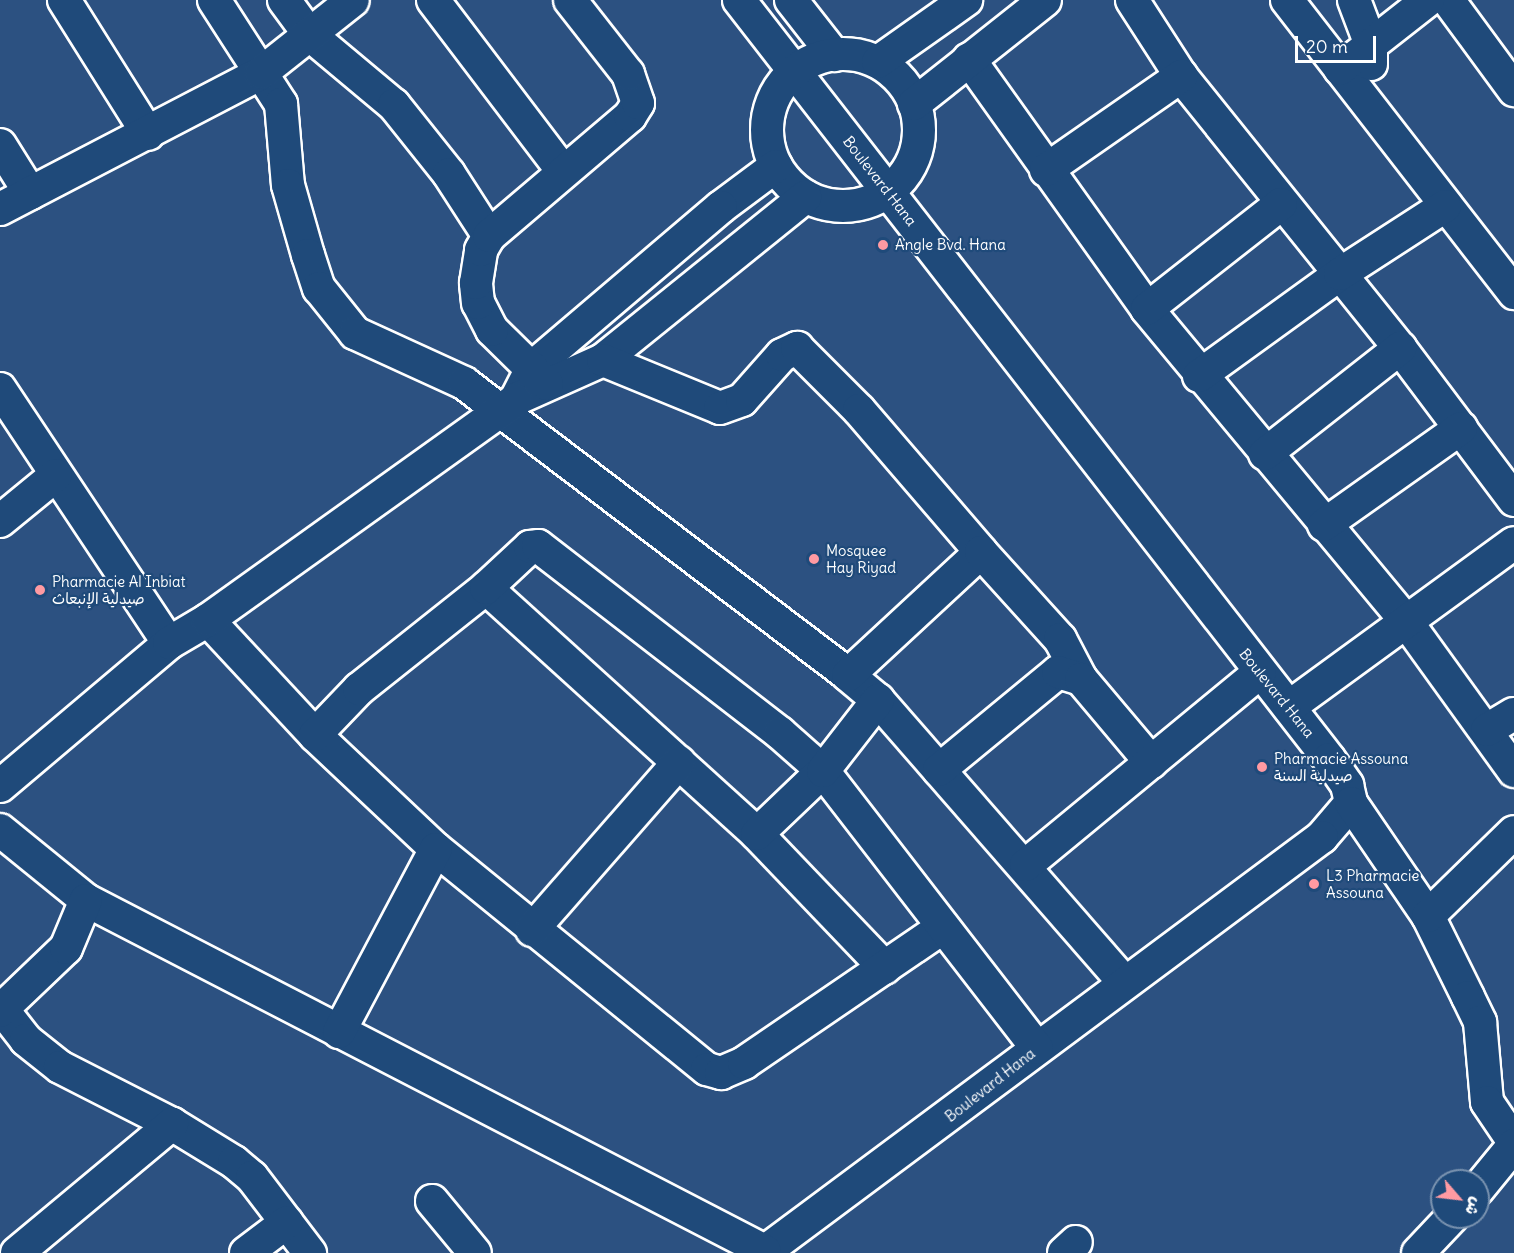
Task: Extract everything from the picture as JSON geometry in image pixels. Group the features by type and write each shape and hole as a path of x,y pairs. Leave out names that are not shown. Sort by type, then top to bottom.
{"street":[{"path":"64,0 148,134"},
{"path":"214,0 281,104 288,185 320,288 355,333 507,405 878,700 1026,865 1124,982"},
{"path":"284,0 309,34 393,105 448,174 489,236"},
{"path":"0,209 148,134 261,73 353,0"},
{"path":"433,0 562,170"},
{"path":"541,377 492,330 478,303 477,269 489,236 562,170 630,116 638,103 628,74 570,0"},
{"name":"Boulevard Hana","path":"740,0 1289,707 1347,785 1351,803 1322,837 1124,982 764,1252"},
{"path":"790,0 834,54"},
{"path":"878,62 966,0"},
{"path":"914,104 1045,0"},
{"path":"1132,0 1181,76 1281,204 1400,348 1514,500"},
{"path":"1287,0 1340,69 1371,104 1444,206 1514,293"},
{"path":"1354,0 1371,45 1371,104"},
{"path":"1340,69 1428,0"},
{"path":"1448,0 1514,90"},
{"path":"834,54 857,55 878,62 893,73 914,104 919,128 916,152 906,173 889,191 863,204 833,206 805,197 790,185 776,166 766,130 770,109 794,72 813,60 834,54"},
{"path":"969,59 1147,309 1199,376 1406,621 1487,730 1514,771"},
{"path":"1046,170 1181,76"},
{"path":"0,146 30,193"},
{"path":"0,786 169,644 208,620 507,405 541,377 721,207 776,166"},
{"path":"541,377 603,360 805,197"},
{"path":"1147,309 1281,204"},
{"path":"1199,376 1340,274 1444,206"},
{"path":"603,360 720,408 742,400 782,356 797,348 859,410 981,552 1060,639 1081,679 1151,762"},
{"path":"1265,454 1400,348"},
{"path":"0,389 169,644"},
{"path":"1324,525 1461,428"},
{"path":"0,521 56,475"},
{"path":"1289,707 1514,543"},
{"path":"315,735 359,689 486,588 530,547 538,546 780,733 823,771 1037,1048"},
{"path":"848,675 981,552"},
{"path":"486,588 757,834 885,968"},
{"path":"208,620 315,735 436,849 532,930 701,1066 721,1073 744,1063 943,927"},
{"path":"939,770 1045,679 1058,672 1081,679"},
{"path":"1026,865 1260,672"},
{"path":"757,834 823,771 878,700"},
{"path":"1487,730 1514,714"},
{"path":"532,930 679,762"},
{"path":"1351,803 1428,916 1480,1022 1486,1102 1514,1143 1490,1174"},
{"path":"0,830 86,900 764,1252"},
{"path":"1428,916 1514,832"},
{"path":"339,1032 436,849"},
{"path":"86,900 66,948 1,1010 26,1040 60,1067 172,1124 252,1177 310,1253"},
{"path":"17,1253 172,1124"},
{"path":"432,1201 475,1253"},
{"path":"246,1253 286,1222"},
{"path":"1418,1253 1441,1229"}],"place":[{"name":"Angle Bvd. Hana","path":"883,245"},
{"name":"Mosquee Hay Riyad","path":"814,559"},
{"name":"Pharmacie Al Inbiat صيدلية الإنبعاث","path":"40,590"},
{"name":"Pharmacie Assouna صيدلية السنة","path":"1262,767"},
{"name":"L3 Pharmacie Assouna","path":"1314,884"}]}
